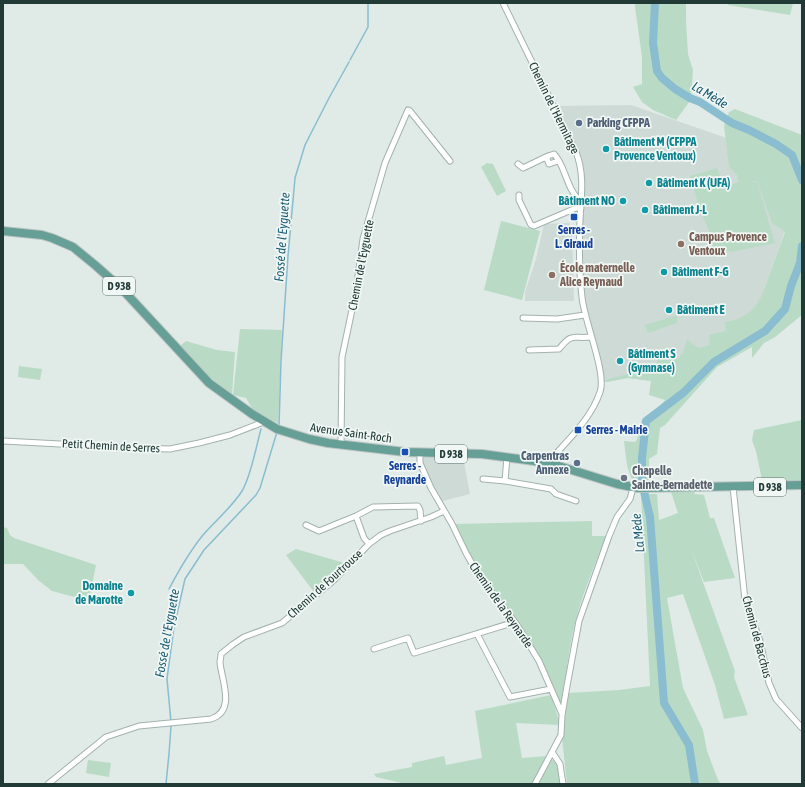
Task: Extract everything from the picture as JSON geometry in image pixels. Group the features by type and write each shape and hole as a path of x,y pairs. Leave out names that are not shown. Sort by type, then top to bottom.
{"main road":[{"name":"Avenue Saint-Roch","path":"3,231 36,234 52,238 73,247 84,254 136,304 209,383 262,422 277,429 293,435 341,445 420,453 482,454 549,463 639,488"},
{"name":"D 938","path":"639,488 802,485"}],"street":[{"name":"Chemin de l'Hermitage","path":"503,3 579,160 582,176 579,271 584,315 602,374 601,391 578,430 550,460 549,463"},
{"name":"Chemin de l'Eyguette","path":"341,445 342,357 356,291 363,238 385,163 408,110 450,161"},
{"path":"518,164 523,168 554,154 574,194 581,201"},
{"path":"518,195 519,200 533,226 570,210 581,208"},
{"path":"570,210 574,217 580,220"},
{"path":"523,318 557,319 584,315"},
{"path":"529,350 559,349 568,338 591,337"},
{"name":"Petit Chemin de Serres","path":"3,441 170,449 230,435 261,424 262,422"},
{"name":"Chemin de la Reynarde","path":"420,453 421,465 433,492 479,576 515,622 539,661 562,715"},
{"path":"505,481 507,457"},
{"path":"483,479 505,481 551,489 556,494 576,500"},
{"name":"Chemin de Bacchus","path":"733,487 745,600 760,641 772,691 776,699 802,728"},
{"path":"535,784 561,735 562,715 579,621 617,517 639,488"},
{"path":"306,524 318,531 356,516 373,507 418,506 421,521"},
{"name":"Chemin de Fourtrouse","path":"48,784 106,737 139,726 211,720 216,718 224,709 226,699 220,663 221,654 244,637 282,624 334,580 369,544 386,533 438,515 444,511"},
{"path":"356,516 364,538 369,544"},
{"path":"374,648 408,638 414,653 515,622"},
{"path":"476,634 510,697 551,689"},
{"path":"552,752 560,764 563,784"}],"shaded area":[{"name":"Campus Provence Ventoux","path":"631,105 744,144 790,216 751,327 651,381 628,378 603,382 603,374 585,305 581,266 583,165 555,106"},
{"name":"École maternelle Alice Reynaud","path":"569,223 572,228 574,301 525,301 525,292 536,259 544,224"},
{"path":"422,455 463,457 470,494 443,501 438,498 422,463"}],"green space":[{"path":"635,3 654,3 652,44 656,72 662,80 690,101 676,120 653,110 642,102 633,87 642,84 642,57"},
{"path":"657,3 686,3 688,54 693,70 691,97 675,87 659,71 655,43"},
{"path":"728,3 793,3 790,15 728,5"},
{"path":"735,109 802,135 802,315 775,337 764,343 752,358 752,347 717,367 665,425 660,428 657,454 649,459 649,480 656,481 654,486 635,484 628,469 624,441 635,442 642,420 656,410 665,400 649,395 651,381 628,378 606,382 605,380 647,369 653,372 659,370 656,356 665,353 678,359 683,352 687,340 699,348 710,345 709,335 726,331 725,322 744,316 760,299 785,232 772,223 757,181 745,182 757,182 775,243 731,252 712,246 712,239 699,206 690,176 717,168 724,187 739,182 737,175 729,167 724,126 729,112"},
{"path":"487,163 493,164 506,191 497,196 481,167"},
{"path":"501,221 540,231 522,300 484,290"},
{"path":"677,315 677,323 648,333 645,325"},
{"path":"240,329 282,330 278,423 254,412 246,398 233,395"},
{"path":"186,341 217,350 235,352 232,394 209,377 180,346"},
{"path":"19,366 42,369 40,380 18,377"},
{"path":"802,420 802,483 763,485 756,451 752,440 754,430"},
{"path":"671,492 694,492 695,494 704,495 710,518 714,518 735,578 704,582 690,546 735,671 734,677 748,715 724,719 715,685 683,594 667,598 683,688 703,730 707,751 721,784 567,784 562,738 568,693 619,690 650,686 641,494 657,494 659,520 678,513"},
{"path":"592,521 592,536 606,536 585,590 575,623 561,709 543,665 480,575 453,524"},
{"path":"3,527 7,528 10,535 14,538 96,565 89,601 52,591 38,580 23,564 3,564"},
{"path":"296,549 348,564 314,592 286,555"},
{"path":"551,695 559,725 516,723 522,758 547,756 533,784 406,784 376,777 374,774 412,767 412,763 444,756 446,765 482,758 475,711"},
{"path":"88,760 111,763 109,777 86,773"},
{"path":"552,760 559,767 562,784 537,784 548,761"}],"waterway":[{"name":"Fossé de l'Eyguette","path":"350,60 368,27 368,3"},
{"name":"La Mède","path":"655,3 653,43 657,71 662,78 675,89 700,102 732,123 776,144 792,155 802,180"},
{"name":"Fossé de l'Eyguette","path":"279,426 281,361 295,178 305,145 349,62"},
{"name":"La Mède","path":"695,784 689,745 664,703 650,517 642,483 642,458 646,421 683,393 714,362 765,331 785,309 791,286 800,263 802,246"},
{"path":"169,589 198,541 234,503 242,491 251,470 261,429"},
{"name":"Fossé de l'Eyguette","path":"171,722 167,679 174,627 185,579 204,550 256,495 260,488 277,432"},
{"name":"Fossé de l'Eyguette","path":"166,784 171,726"}],"place":[{"name":"Parking CFPPA","path":"579,123"},
{"name":"Bâtiment M (CFPPA Provence Ventoux)","path":"606,149"},
{"name":"Bâtiment K (UFA)","path":"649,183"},
{"name":"Bâtiment NO","path":"623,201"},
{"name":"Bâtiment J-L","path":"645,210"},
{"name":"Serres - L. Giraud","path":"574,217"},
{"name":"Campus Provence Ventoux","path":"681,244"},
{"name":"Bâtiment F-G","path":"664,272"},
{"name":"École maternelle Alice Reynaud","path":"552,275"},
{"name":"Bâtiment E","path":"669,310"},
{"name":"Bâtiment S (Gymnase)","path":"620,361"},
{"name":"Serres - Mairie","path":"578,430"},
{"name":"Serres - Reynarde","path":"405,452"},
{"name":"Carpentras Annexe","path":"577,463"},
{"name":"Chapelle Sainte-Bernadette","path":"624,478"},
{"name":"Domaine de Marotte","path":"131,593"}]}
